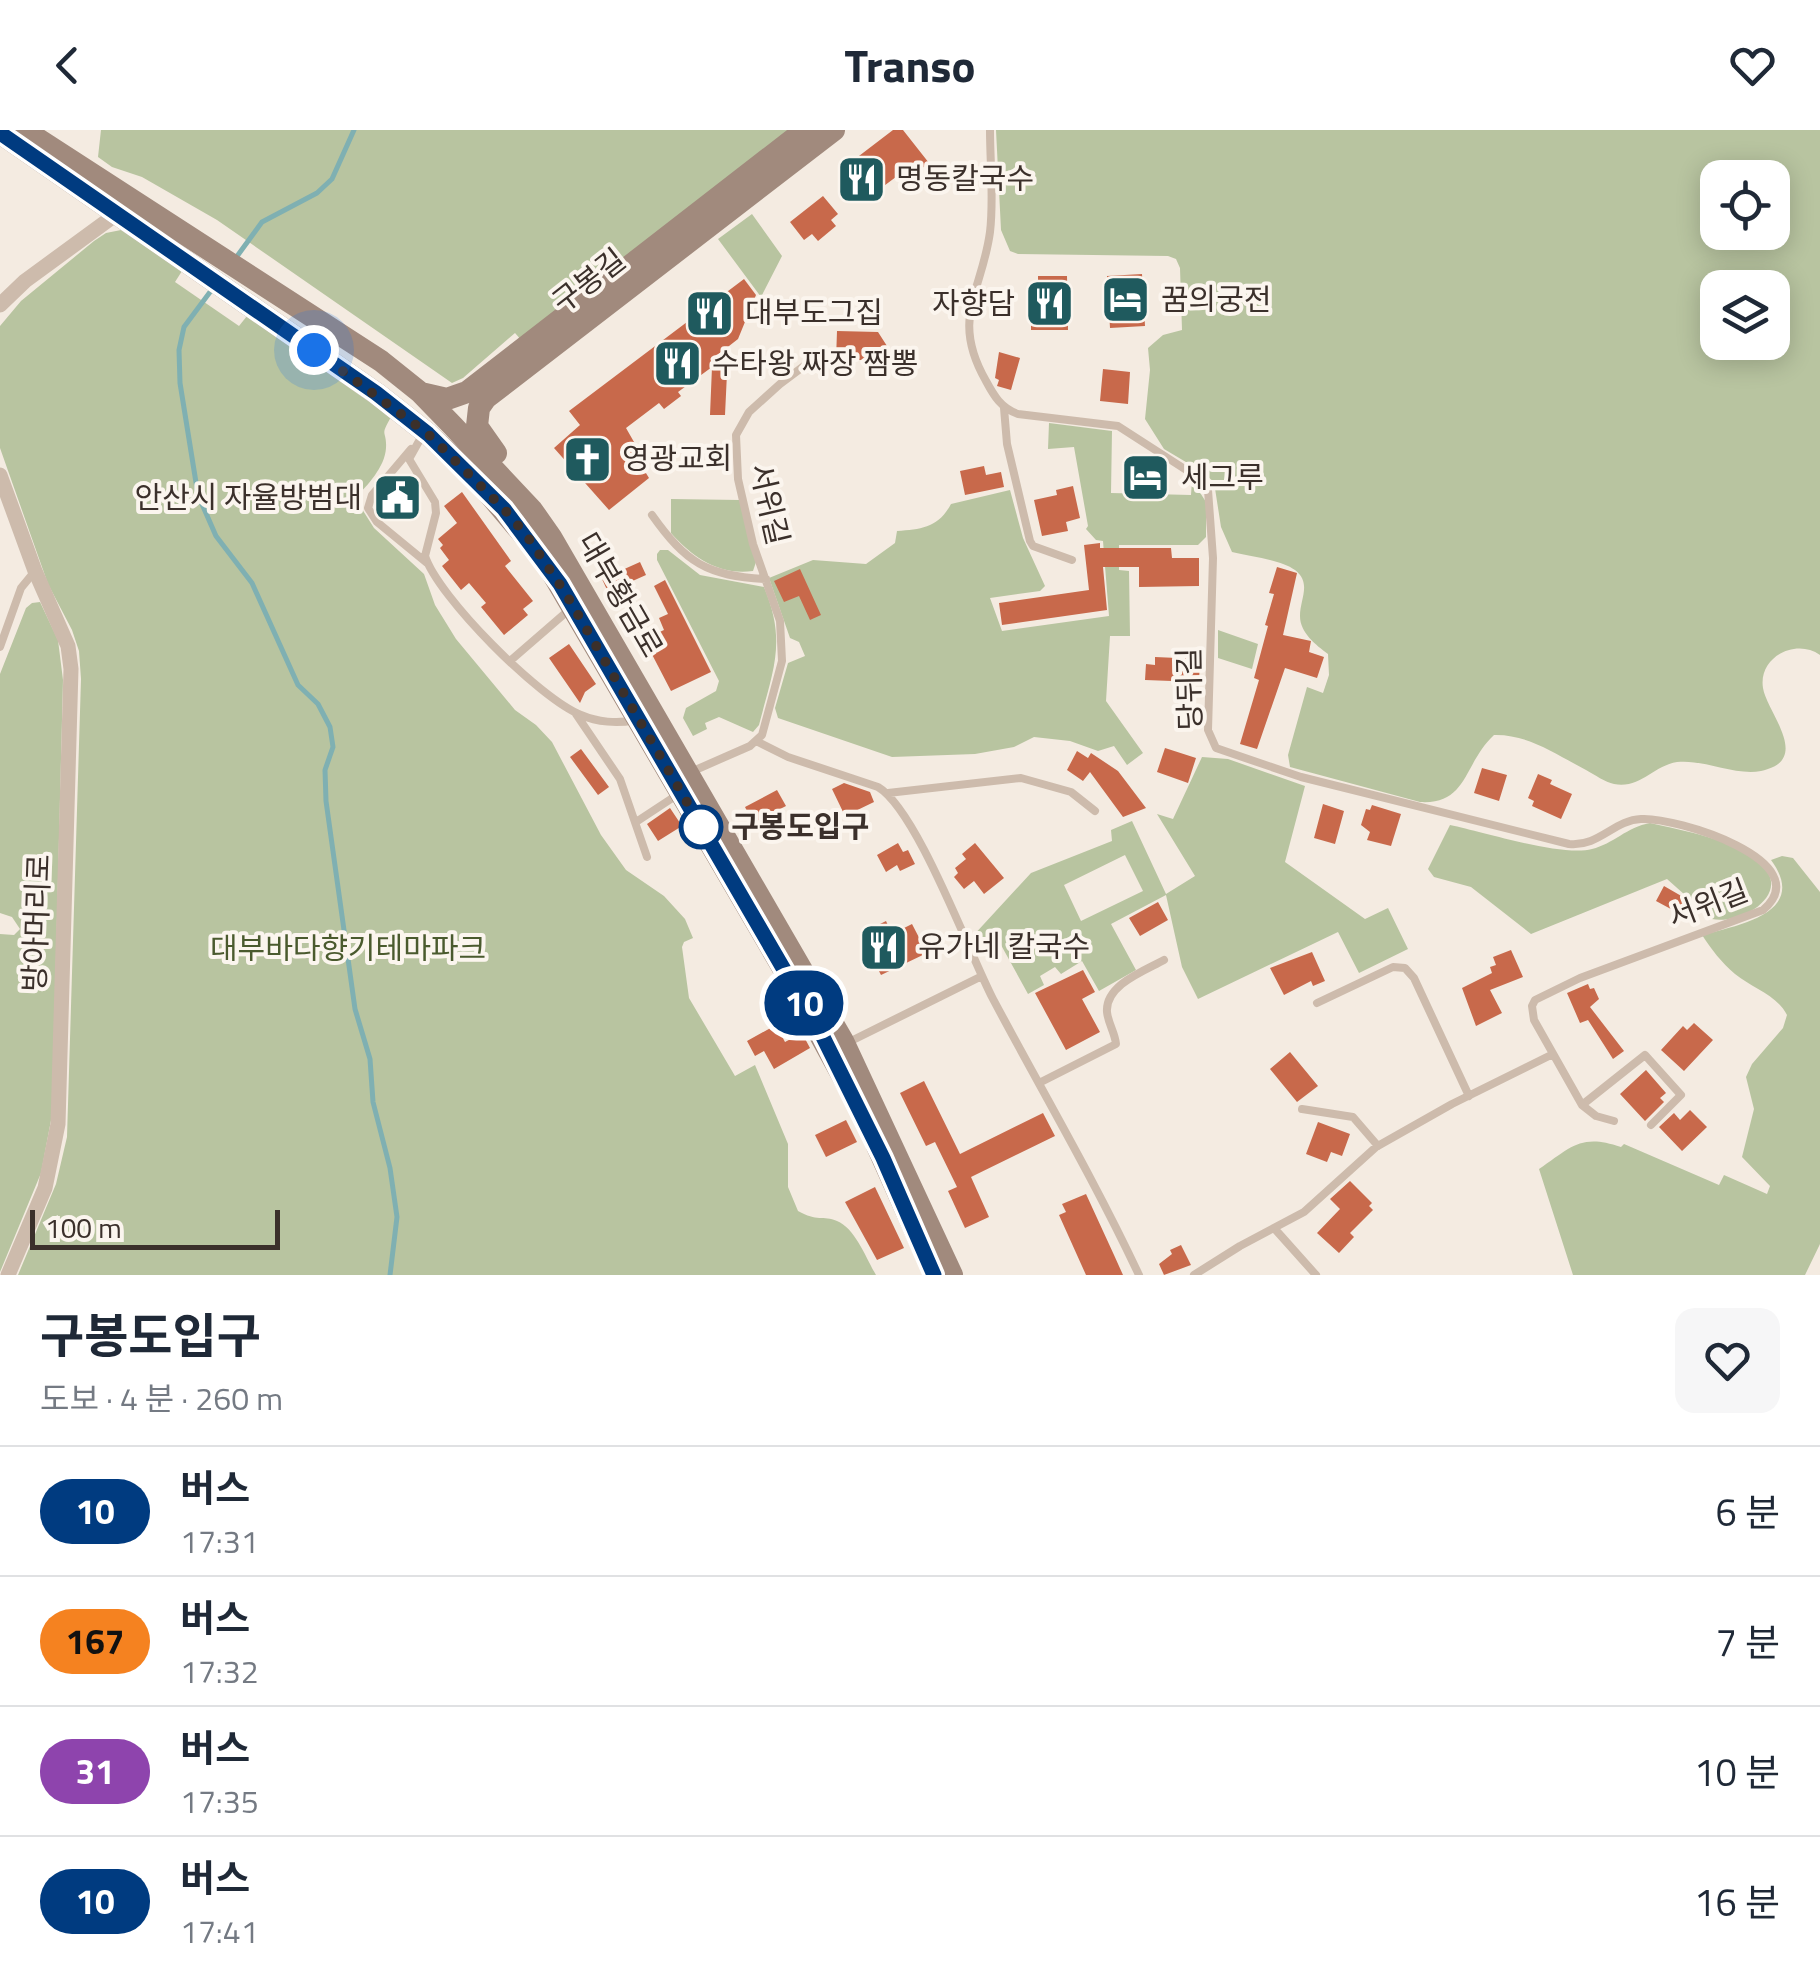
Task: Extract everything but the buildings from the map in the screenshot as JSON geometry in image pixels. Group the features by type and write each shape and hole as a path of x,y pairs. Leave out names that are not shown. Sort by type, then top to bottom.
{"main road":[{"name":"대부황금로","path":"24,130 125,206 188,263 314,350 420,439 463,468 527,536 844,1044 952,1275"},
{"name":"구봉길","path":"483,390 805,130"},
{"name":"구봉길","path":"443,409 447,399 483,390 834,130"},
{"name":"대부황금로","path":"0,133 125,206 201,243 381,360 443,409 532,510 822,1035 883,1158 934,1275"},
{"path":"314,350 343,354 405,396 443,409 483,390"},
{"path":"483,390 477,426 520,483 532,510"},
{"path":"443,409 449,445 463,468"}],"street":[{"path":"0,306 25,281 125,206"},
{"name":"방아머리로","path":"0,475 68,646 72,669 62,1078 51,1169 8,1275"}],"lane":[{"path":"990,130 990,229 977,277 968,339 984,378 1004,408 1011,461 1030,540 1033,546 1072,560"},
{"name":"서위길","path":"756,741 765,726 784,646 738,479 736,435 749,412 780,384 804,366 822,360"},
{"name":"당뒤길","path":"1004,408 1018,414 1118,426 1194,475 1208,490 1213,558 1208,730 1216,748 1301,777 1570,844"},
{"path":"420,439 409,459 435,502 425,548 427,563"},
{"path":"420,439 372,495 368,508 377,522 427,563 452,599 546,694 575,712 624,722 638,718"},
{"name":"서위길","path":"652,516 679,550 702,568 766,579"},
{"path":"0,647 21,588 35,570"},
{"name":"대부황금로","path":"510,661 573,606"},
{"path":"575,712 620,778 646,856"},
{"path":"636,822 681,782 756,741 788,757 888,793 1020,778 1071,792 1095,811"},
{"path":"888,793 924,851 982,976 1139,1275"},
{"name":"서위길","path":"1570,844 1588,844 1622,824 1640,819 1688,827 1761,859 1776,878 1777,888 1770,904 1750,916 1694,933 1539,996 1532,1013 1582,1105"},
{"path":"1039,1083 1116,1044 1107,1017 1109,998 1123,984 1164,960"},
{"path":"1317,1003 1393,967 1405,968 1414,978 1469,1096"},
{"path":"844,1044 982,976"},
{"path":"1194,1275 1315,1204 1378,1146 1552,1054"},
{"path":"1614,1121 1596,1116 1582,1105 1646,1055 1682,1095 1651,1124"},
{"path":"1302,1110 1353,1117 1378,1146"},
{"path":"1274,1228 1313,1274"}],"green space":[{"path":"101,130 793,130 522,341 515,333 452,383 217,220 98,157"},
{"path":"996,130 1820,130 1820,655 1810,650 1790,650 1766,667 1763,688 1783,735 1784,757 1776,765 1751,772 1677,762 1623,785 1604,780 1530,742 1494,735 1456,790 1436,801 1420,802 1290,767 1288,755 1307,687 1323,693 1329,675 1328,654 1310,638 1301,622 1303,580 1282,563 1232,552 1221,527 1214,482 1164,449 1145,419 1148,348 1163,335 1182,330 1180,268 1176,259 1010,251 1001,230"},
{"path":"752,214 782,256 761,297 718,239"},
{"name":"대부바다향기테마파크","path":"121,230 182,271 175,282 239,326 247,316 391,417 384,431 386,448 382,462 355,498 374,528 424,574 435,605 456,639 515,710 552,742 601,835 626,870 664,896 685,919 693,938 682,947 689,998 735,1076 755,1065 788,1144 788,1187 798,1211 843,1225 855,1237 876,1275 18,1275 56,1184 67,1137 81,679 79,651 72,630 48,584 0,448 0,326 21,301 94,241"},
{"path":"1049,423 1112,431 1111,493 1191,495 1192,480 1206,502 1206,537 1198,545 1119,545 1119,570 1129,571 1130,636 1110,636 1106,701 1143,753 1127,765 1114,746 1098,751 1070,741 1034,737 1014,747 975,754 892,757 778,718 775,708 788,663 805,656 799,642 790,638 769,578 813,560 866,564 895,543 897,531 929,526 951,504 1010,490 1023,538 1045,586 1040,591 990,598 1002,631 1109,616 1103,541 1096,540 1086,529 1074,447 1048,449"},
{"path":"671,499 740,500 756,562 753,571 718,568 688,550 671,533"},
{"path":"660,550 668,550 700,575 764,587 775,624 775,656 759,725 753,732 719,717 705,723 707,729 693,736 683,718 686,708 716,691 719,681 657,560"},
{"path":"40,602 58,640 63,680 52,1115 41,1173 0,1272 0,934 14,935 20,929 12,917 0,913 0,674 26,608"},
{"path":"1218,630 1258,644 1252,669 1218,658"},
{"path":"1202,757 1228,759 1305,786 1285,862 1365,919 1388,908 1408,949 1359,973 1338,932 1198,999 1182,967 1166,895 1111,924 1136,970 1099,991 1082,961 1061,974 1055,967 1040,976 1044,985 1028,994 1001,945 986,952 972,937 1031,873 1112,841 1111,830 1132,821 1166,894 1195,876 1157,814 1173,819","holes":["1125,855 1143,891 1081,921 1064,885"]},
{"path":"1650,823 1708,837 1749,855 1769,874 1768,895 1749,912 1724,920 1712,919 1667,879 1531,934 1471,887 1434,877 1428,869 1450,825 1543,847 1579,851 1600,847"},
{"path":"1793,858 1820,892 1820,1244 1805,1275 1573,1275 1539,1169 1577,1144 1624,1144 1719,1185 1724,1175 1767,1194 1770,1186 1742,1157 1754,1109 1746,1077 1752,1064 1783,1028 1787,1015 1771,997 1730,969 1702,935 1750,921 1776,904 1782,893 1781,878 1771,860"}],"waterway":[{"path":"235,259 262,222 317,193 332,179 354,130"},
{"path":"213,288 184,327 179,350 180,383 198,495 216,536 252,583 298,685 318,704 330,727 333,747 325,770 326,801 355,1009 370,1059 373,1102 390,1168 397,1217 390,1275"}],"bus line":[{"name":"10","path":"0,133 402,412 504,509 566,594 822,1035 883,1158 934,1275"}],"place":[{"name":"명동칼국수","path":"861,179"},
{"name":"꿈의궁전","path":"1126,300"},
{"name":"자향담","path":"1050,304"},
{"name":"대부도그집","path":"710,313"},
{"name":"수타왕 짜장 짬뽕","path":"677,364"},
{"name":"영광교회","path":"587,459"},
{"name":"세그루","path":"1146,478"},
{"name":"안산시 자율방범대","path":"397,498"},
{"name":"구봉도입구","path":"701,827"},
{"name":"유가네 칼국수","path":"883,947"}],"route":[{"path":"314,350 402,412 504,509 566,594 706,835 701,827"}]}
